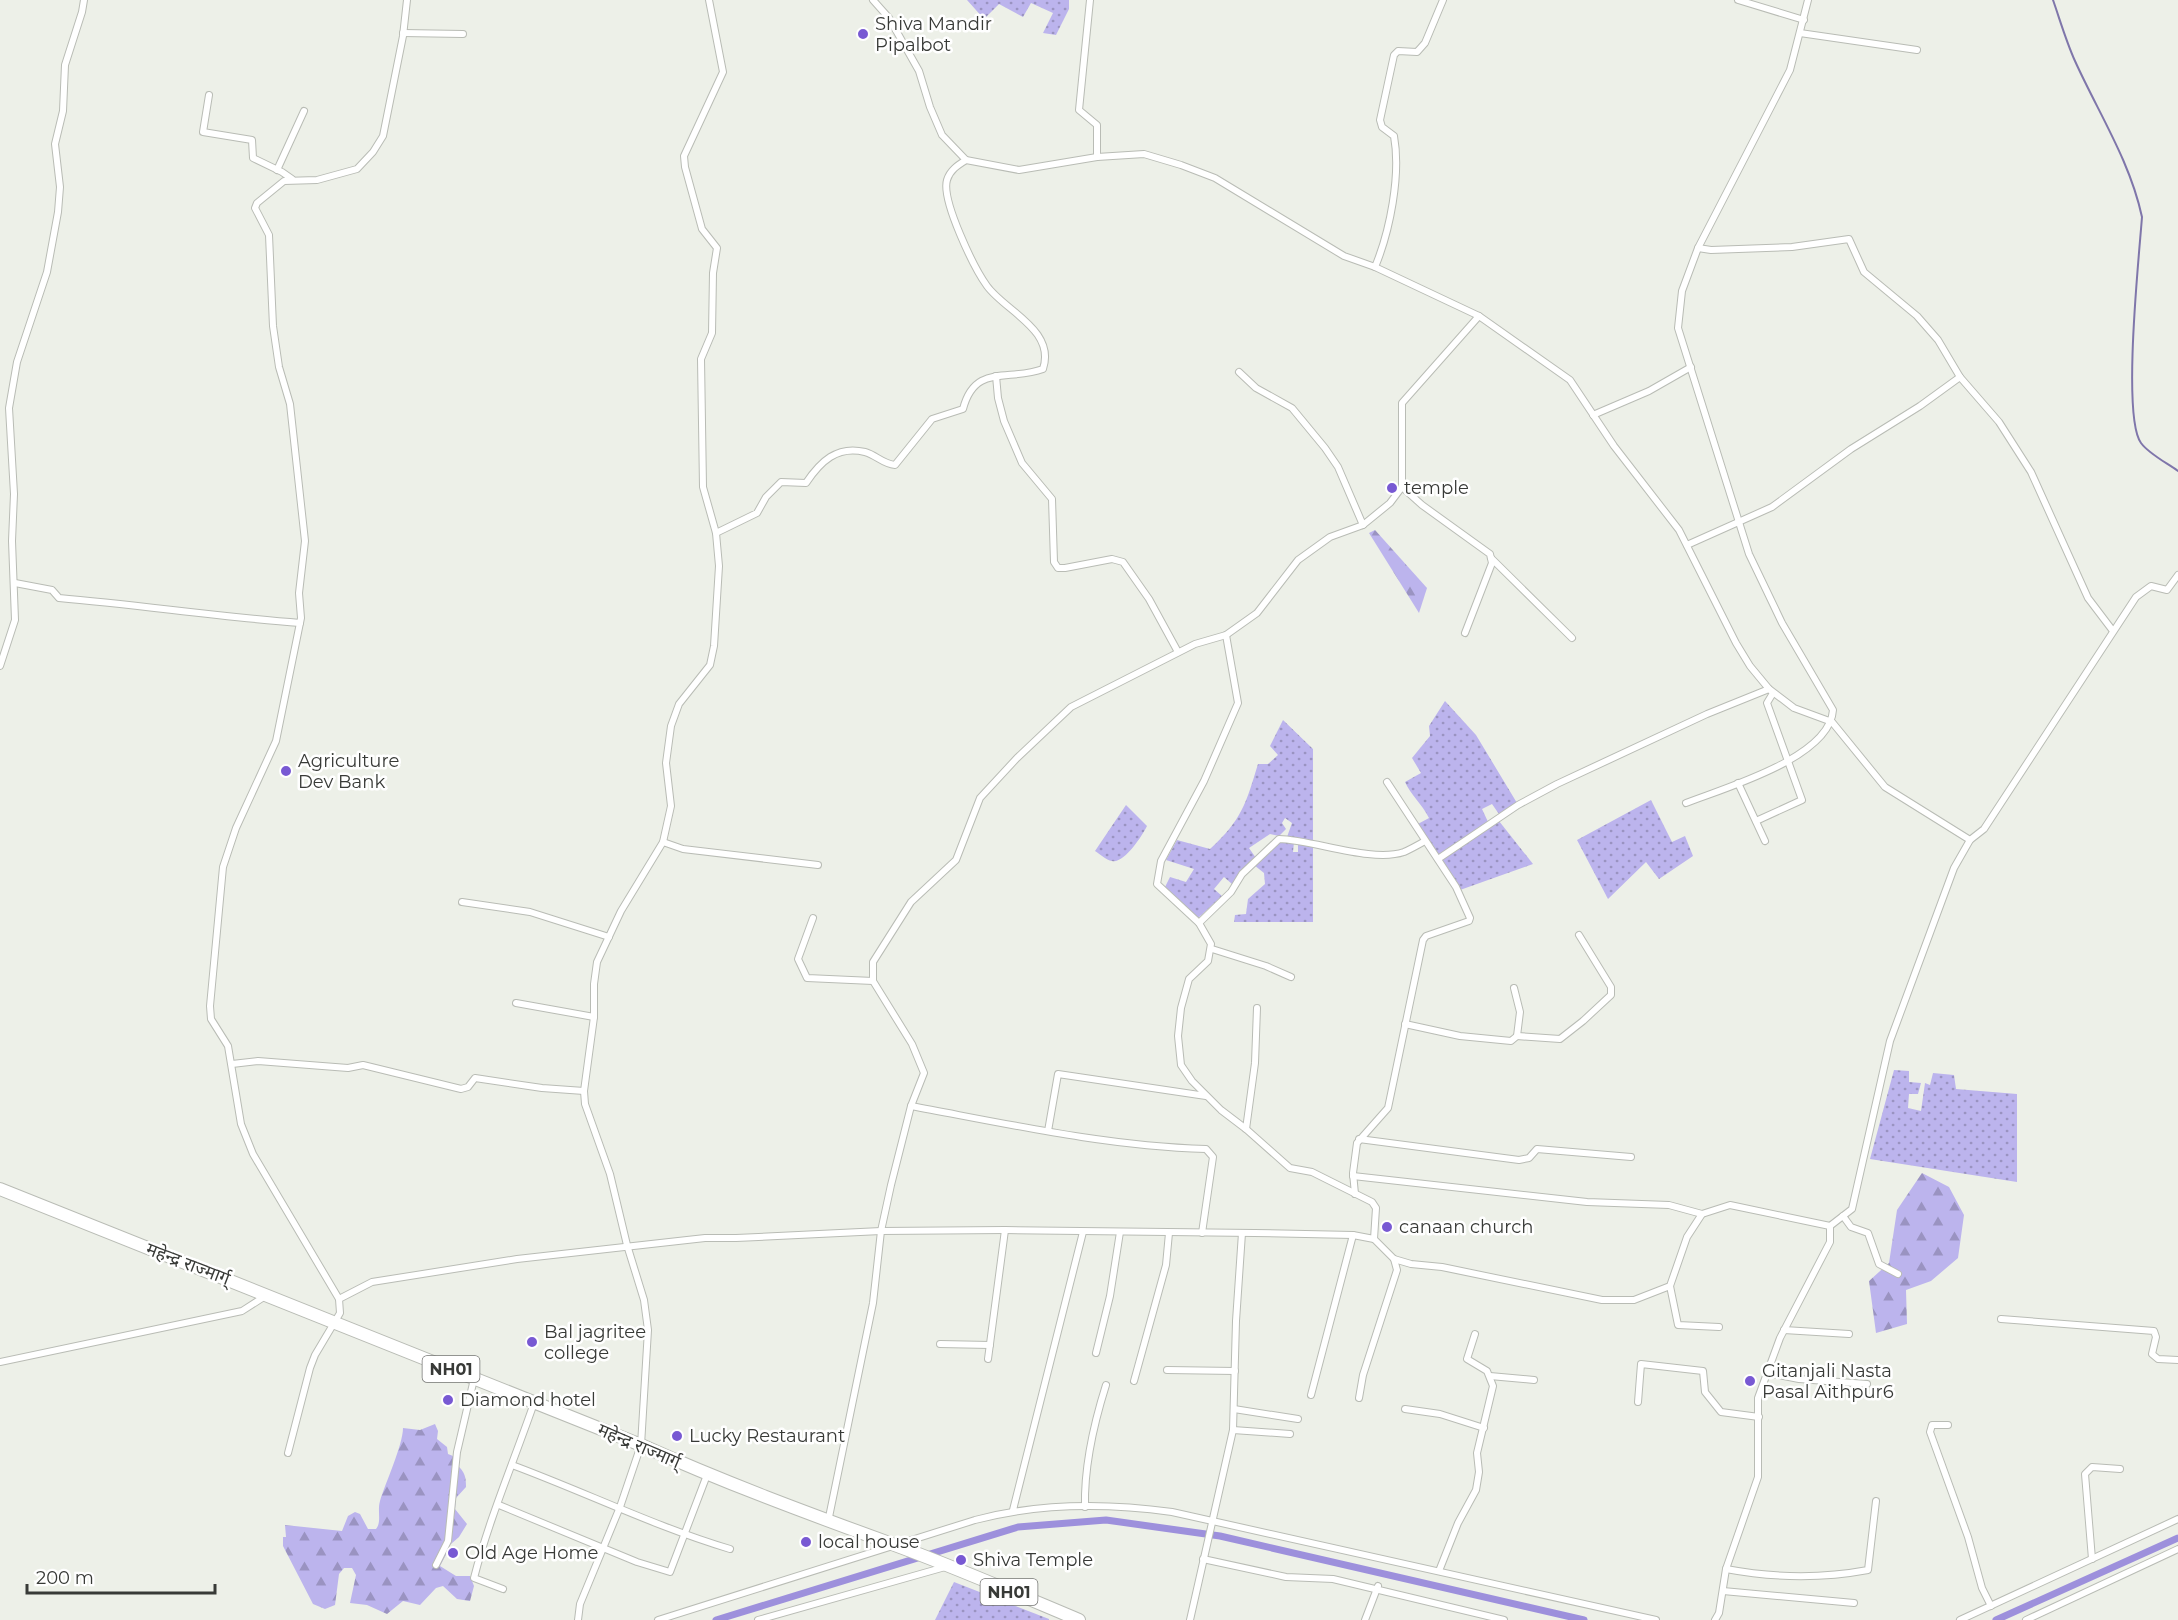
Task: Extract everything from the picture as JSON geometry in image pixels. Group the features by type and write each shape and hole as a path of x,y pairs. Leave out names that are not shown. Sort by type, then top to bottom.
{"highway":[{"name":"महेन्द्र राज्मार्ग्","path":"0,1188 335,1321 640,1445 707,1475 898,1547 1078,1620"}],"street":[{"path":"0,666 15,620 9,408 17,362 47,272 58,212 60,187 56,144 63,111 65,65 84,0"},
{"path":"288,1453 310,1368 340,1313 339,1299 253,1154 241,1124 228,1046 212,1019 210,1006 223,867 236,828 276,741 300,623 299,593 305,541 290,404 279,367 273,326 269,235 255,208 257,203 284,181 317,180 357,169 373,152 383,136 407,0"},
{"path":"578,1620 580,1604 620,1508 640,1445 648,1330 644,1300 627,1245 610,1174 585,1104 584,1091 594,1017 597,962 621,911 663,842 671,806 666,763 671,726 679,704 710,665 720,590 716,533 703,487 701,359 712,333 713,273 717,248 702,229 684,167 684,156 723,72 709,0"},
{"path":"873,0 889,18 919,71 930,107 942,135 966,160 1019,170 1097,157 1144,154 1215,178 1323,246 1375,267 1479,316 1570,380 1593,415 1679,530 1736,642 1750,666 1771,691 1794,708 1832,722 1886,787 1970,840"},
{"path":"1090,0 1079,110 1097,124 1097,157"},
{"path":"1375,267 1389,219 1397,151 1394,136 1382,127 1380,120 1394,55 1398,51 1417,52 1425,43 1443,0"},
{"path":"1738,0 1804,20"},
{"path":"1686,803 1787,764 1811,745 1832,722 1833,710 1778,615 1738,524 1678,328 1682,291 1698,248 1790,70 1808,0"},
{"path":"403,33 463,34"},
{"path":"1800,33 1917,50"},
{"path":"209,95 203,132 252,140 253,158 291,179"},
{"path":"277,170 304,111"},
{"path":"716,533 757,513 766,497 781,482 806,483 819,464 842,450 866,452 886,465 895,465 932,419 963,409 968,392 977,382 996,376 1042,369 1043,350 1029,324 987,286 957,225 946,188 951,171 966,160"},
{"path":"1698,248 1711,250 1792,247 1849,239 1864,272 1917,316 1938,340 1960,377 1999,422 2031,472 2088,598 2113,631"},
{"path":"828,1522 873,1303 881,1231 911,1106 924,1073 912,1044 873,981 873,962 911,902 956,860 980,798 1017,758 1071,707 1195,644 1226,635 1257,613 1298,560 1330,537 1363,525 1390,503 1402,487 1402,403 1479,316"},
{"path":"1593,415 1649,391 1691,367"},
{"path":"1239,372 1256,388 1293,408 1338,467 1363,525"},
{"path":"996,376 998,398 1004,421 1022,463 1052,499 1054,562 1058,568 1112,559 1123,562 1149,599 1179,652"},
{"path":"1687,544 1738,524 1794,494 1851,449 1920,406 1960,377"},
{"path":"1402,487 1437,517 1490,554 1572,638"},
{"path":"1465,633 1492,563 1491,557"},
{"path":"1353,1176 1587,1202 1669,1205 1702,1214 1730,1205 1830,1226 1852,1209 1890,1041 1954,868 1970,840 1984,829 2136,597 2151,586 2167,590 2178,575"},
{"path":"15,583 52,590 60,598 116,602 215,616 300,623"},
{"path":"1226,635 1238,703 1204,782 1161,861 1157,884 1199,923 1212,949 1208,961 1189,979 1178,1036 1181,1065 1207,1096 1290,1168 1312,1172 1375,1205 1374,1239"},
{"path":"1756,821 1802,800 1767,704 1771,691"},
{"path":"1438,859 1518,805 1557,784 1707,714 1771,691"},
{"path":"1355,1194 1354,1152 1359,1139 1388,1108 1423,940 1426,936 1469,921 1470,918 1456,887 1387,782"},
{"path":"1738,783 1765,841"},
{"path":"1199,923 1231,892 1242,874 1279,839 1355,852 1391,854 1403,852 1425,841"},
{"path":"663,842 683,849 818,865"},
{"path":"462,902 530,912 609,937"},
{"path":"813,918 798,959 807,978 873,981"},
{"path":"1516,1036 1560,1039 1583,1022 1611,995 1611,987 1579,935"},
{"path":"1212,949 1266,966 1291,977"},
{"path":"1406,1024 1460,1036 1511,1041 1516,1036 1520,1012 1514,988"},
{"path":"516,1003 594,1017"},
{"path":"1246,1129 1255,1063 1257,1008"},
{"path":"232,1064 258,1060 348,1068 363,1065 461,1089 468,1087 475,1078 543,1088 584,1091"},
{"path":"1048,1131 1058,1074 1207,1096"},
{"path":"911,1106 1150,1147 1206,1149 1213,1157 1202,1233"},
{"path":"1359,1139 1519,1161 1529,1158 1537,1149 1631,1157"},
{"path":"1702,1214 1687,1237 1670,1286 1678,1325 1719,1327"},
{"path":"1843,1216 1851,1227 1868,1233 1879,1264 1898,1274"},
{"path":"1715,1620 1719,1613 1726,1569 1758,1478 1758,1398 1784,1330 1830,1242 1830,1226"},
{"path":"339,1299 372,1282 627,1245 705,1238 736,1239 881,1231 1005,1230 1353,1235 1374,1239 1394,1259 1397,1270 1363,1375 1359,1398"},
{"path":"988,1359 1005,1230"},
{"path":"1013,1510 1083,1232"},
{"path":"1096,1353 1110,1296 1120,1232"},
{"path":"1134,1381 1166,1265 1169,1233"},
{"path":"1190,1620 1233,1430 1242,1233"},
{"path":"1311,1395 1353,1235"},
{"path":"1394,1259 1602,1300 1634,1300 1670,1286"},
{"path":"0,1362 242,1311 268,1295"},
{"path":"2001,1319 2154,1331 2156,1336 2152,1354 2158,1359 2178,1360"},
{"path":"1784,1330 1849,1334"},
{"path":"1475,1334 1467,1359 1490,1376 1534,1380"},
{"path":"940,1344 990,1345"},
{"path":"1638,1402 1641,1364 1703,1371 1705,1392 1721,1412 1759,1417"},
{"path":"1167,1370 1235,1371"},
{"path":"1767,1373 1799,1379 1867,1384"},
{"path":"1439,1570 1458,1523 1476,1490 1479,1472 1477,1453 1493,1386 1490,1376"},
{"path":"436,1565 448,1541 457,1452 474,1378"},
{"path":"1084,1506 1084,1490 1098,1409 1106,1385"},
{"path":"503,1589 474,1578 484,1538 499,1504 534,1403"},
{"path":"1234,1409 1298,1419"},
{"path":"1405,1409 1440,1414 1484,1428"},
{"path":"1948,1425 1932,1425 1930,1432 1968,1537 1982,1588 1991,1606"},
{"path":"1233,1430 1290,1434"},
{"path":"512,1465 684,1535 730,1549"},
{"path":"2092,1559 2085,1474 2092,1467 2120,1469"},
{"path":"499,1504 637,1562 670,1572 707,1475"},
{"path":"1726,1569 1758,1575 1803,1577 1868,1570 1876,1501"},
{"path":"658,1620 1013,1510 1084,1506 1172,1512 1212,1527 1299,1539 1656,1620"},
{"path":"1960,1620 2178,1519"},
{"path":"2026,1620 2178,1549"},
{"path":"1203,1559 1286,1577 1333,1579 1504,1620"},
{"path":"758,1620 942,1565"},
{"path":"1365,1620 1376,1588"},
{"path":"1723,1591 1776,1593 1806,1599 1854,1603"}],"green space":[{"path":"967,0 1069,0 1069,9 1056,35 1043,33 1053,13 1031,3 1023,17 999,4 984,19"},
{"path":"1375,530 1427,588 1419,613 1369,533"},
{"path":"1445,701 1476,735 1517,803 1501,817 1492,804 1482,809 1489,824 1438,858 1416,825 1429,818 1405,782 1421,773 1412,758 1430,736 1429,726"},
{"path":"1283,720 1313,749 1313,841 1287,837 1292,823 1285,818 1282,823 1286,829 1279,836 1270,834 1249,848 1256,858 1232,884 1224,877 1214,889 1222,896 1197,919 1164,889 1170,877 1186,882 1194,869 1166,860 1177,840 1210,849 1221,839 1242,810 1258,764 1268,764 1278,755 1270,746"},
{"path":"1651,800 1672,842 1685,836 1693,856 1659,879 1646,862 1608,899 1577,840"},
{"path":"1126,805 1147,826 1127,854 1117,861 1112,861 1095,851"},
{"path":"1499,821 1533,864 1460,890 1439,860"},
{"path":"1282,841 1294,842 1293,852 1298,852 1298,842 1313,845 1313,922 1234,922 1235,915 1246,914 1248,899 1265,884 1264,873 1254,865"},
{"path":"1894,1070 1909,1071 1909,1082 1921,1083 1918,1094 1909,1094 1908,1108 1921,1111 1925,1083 1930,1085 1933,1073 1954,1075 1956,1089 2017,1094 2017,1182 1870,1159"},
{"path":"1922,1173 1949,1187 1964,1215 1958,1258 1931,1281 1906,1290 1907,1324 1876,1333 1869,1281 1889,1263 1897,1210"},
{"path":"435,1424 438,1431 437,1439 447,1447 448,1454 458,1458 457,1465 463,1472 466,1483 466,1487 456,1498 455,1509 467,1524 459,1537 443,1551 448,1551 440,1566 456,1576 470,1576 474,1586 470,1601 457,1599 443,1586 436,1588 420,1605 403,1601 387,1614 367,1605 350,1603 356,1575 352,1568 344,1568 339,1574 335,1605 325,1609 313,1604 283,1546 283,1537 286,1537 285,1525 342,1531 348,1516 355,1512 360,1514 368,1529 376,1529 379,1523 380,1501 397,1454 403,1428 420,1430"},
{"path":"954,1582 1049,1619 1049,1620 935,1620"}],"waterway":[{"path":"2053,0 2072,53 2122,156 2137,196 2142,217 2133,335 2135,427 2144,447 2178,471"},
{"path":"716,1620 1018,1527 1106,1520 1220,1536 1584,1620"},
{"path":"1996,1620 2178,1538"}],"place":[{"name":"Shiva Mandir Pipalbot","path":"863,34"},
{"name":"temple","path":"1392,488"},
{"name":"Agriculture Dev Bank","path":"286,771"},
{"name":"canaan church","path":"1387,1227"},
{"name":"Bal jagritee college","path":"532,1342"},
{"name":"Gitanjali Nasta Pasal Aithpur6","path":"1750,1381"},
{"name":"Diamond hotel","path":"448,1400"},
{"name":"Lucky Restaurant","path":"677,1436"},
{"name":"local house","path":"806,1542"},
{"name":"Old Age Home","path":"453,1553"},
{"name":"Shiva Temple","path":"961,1560"}]}
